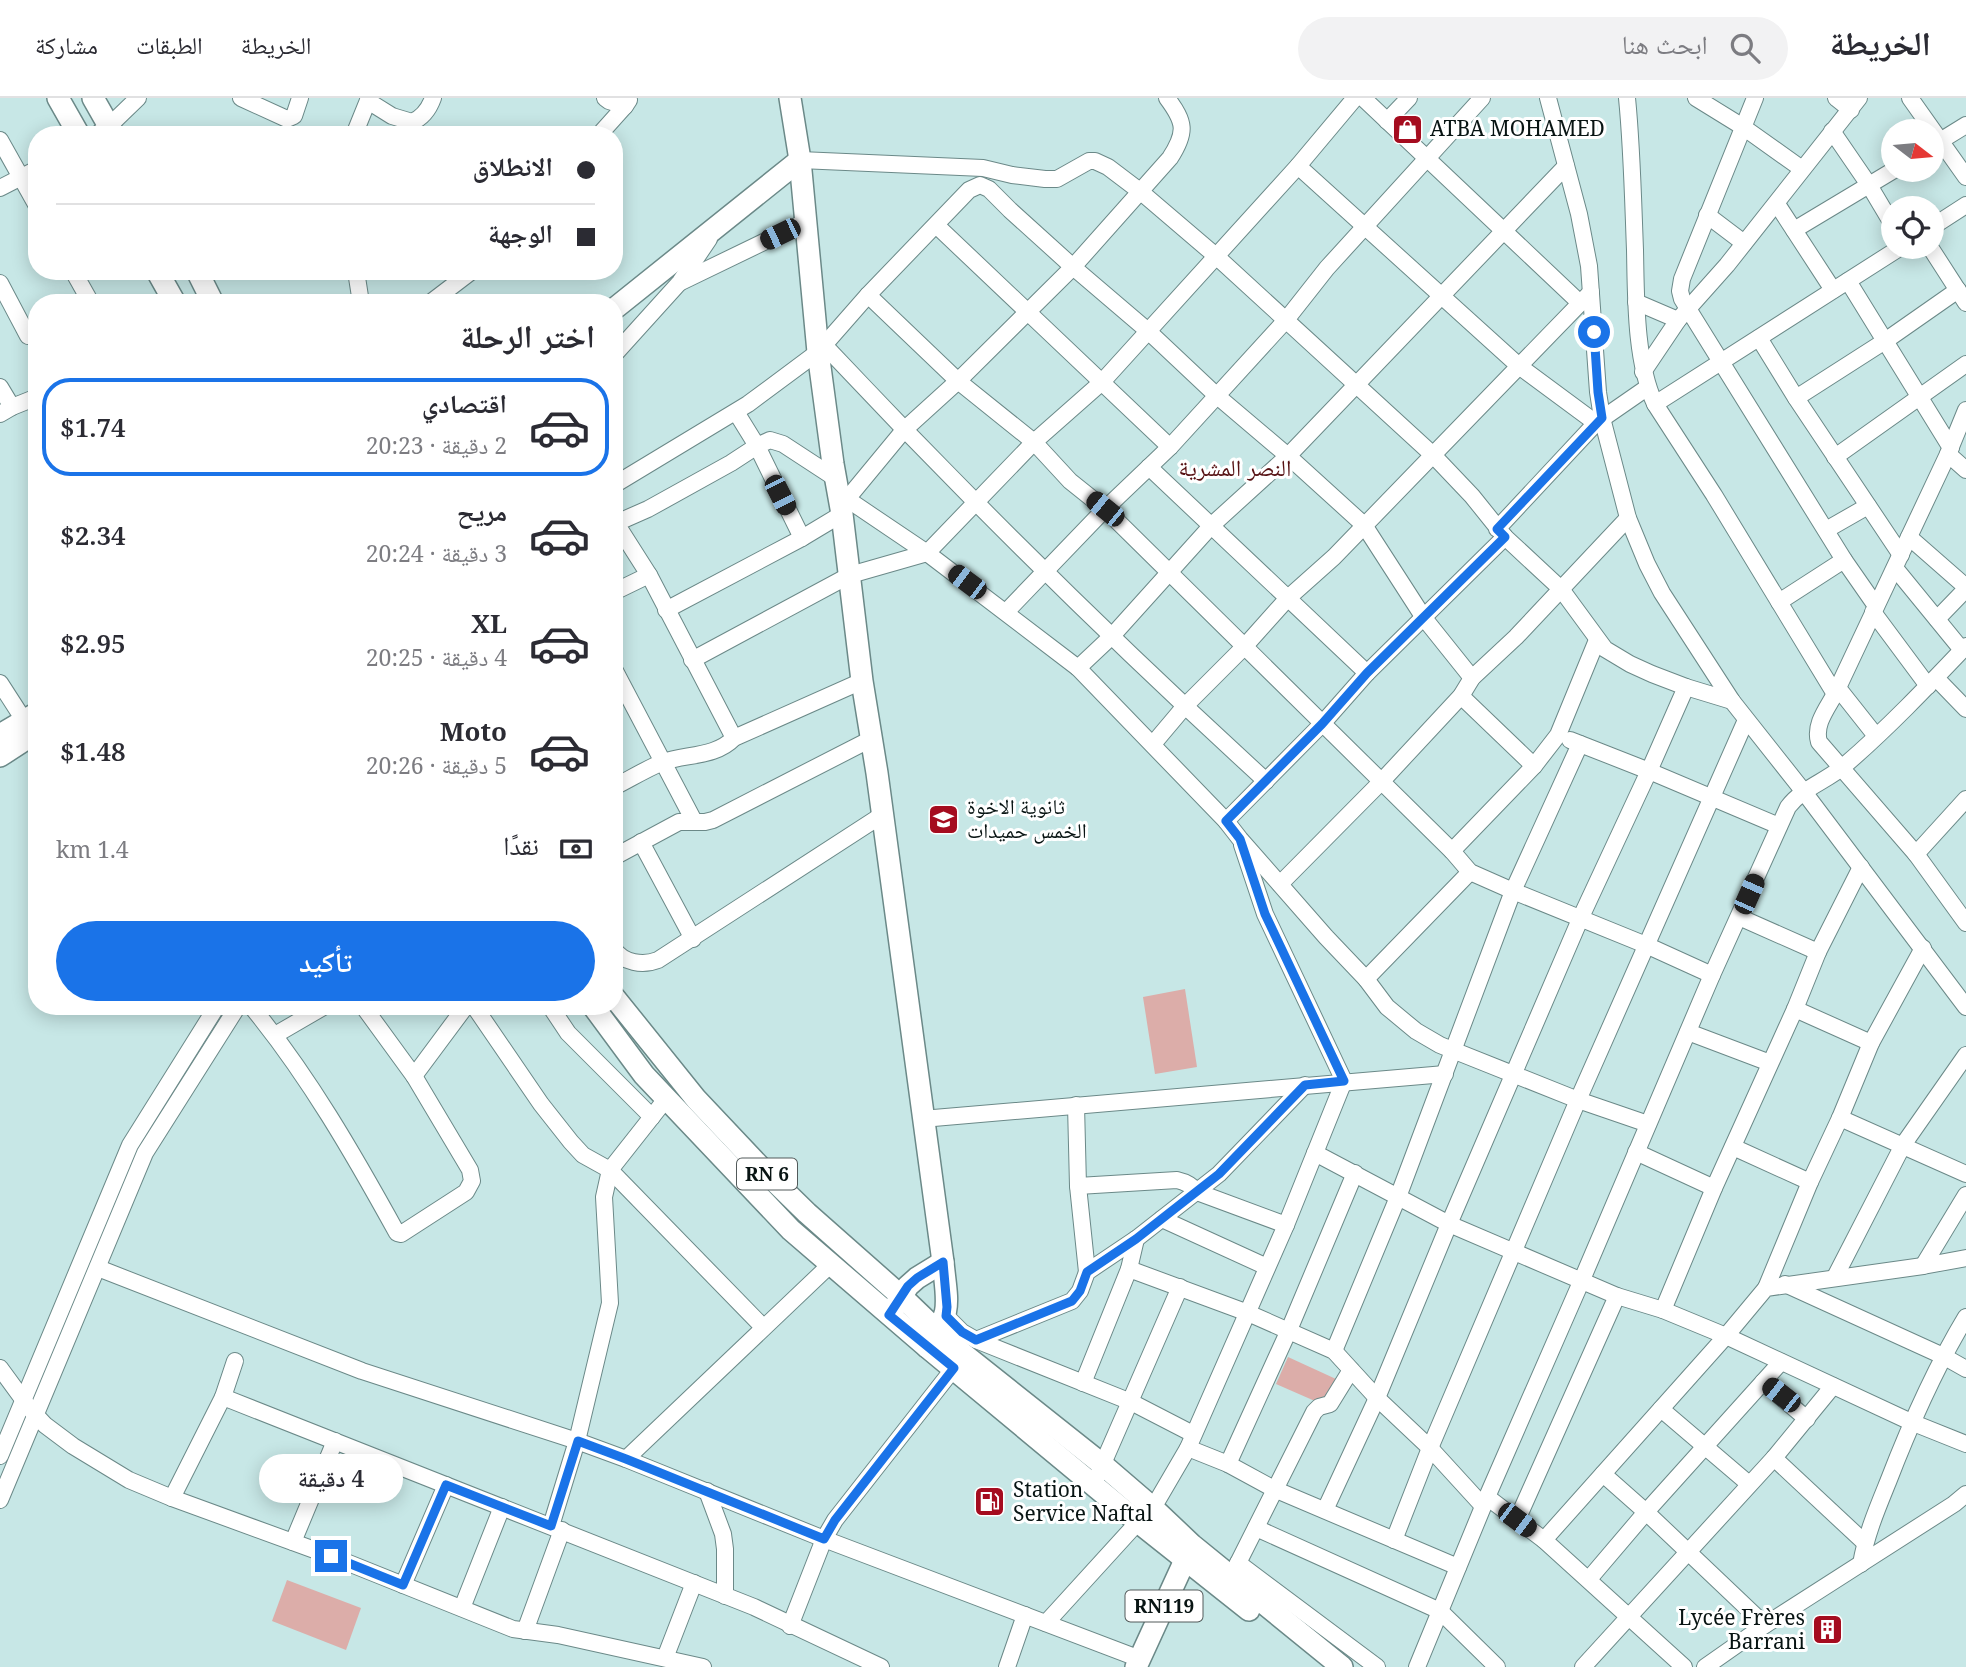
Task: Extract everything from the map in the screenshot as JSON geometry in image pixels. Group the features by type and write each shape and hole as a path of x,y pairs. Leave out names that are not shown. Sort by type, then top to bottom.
{"main road":[{"path":"58,98 74,126"},
{"path":"93,98 104,126"},
{"path":"790,98 800,160 804,222 862,681 943,1262 947,1307 937,1332"},
{"path":"623,302 800,160"},
{"path":"0,735 28,730"},
{"path":"0,756 28,733"},
{"name":"RN 6","path":"623,1009 696,1099 807,1213 1098,1475 1322,1667"},
{"name":"RN 6","path":"600,1015 644,1075 791,1230 889,1315 937,1332 954,1368 1098,1475"},
{"path":"889,1315 917,1278 943,1262"},
{"name":"RN 6","path":"1188,1552 1234,1570 1342,1667"},
{"name":"RN119","path":"1138,1663 1188,1552"}],"street":[{"path":"112,126 138,98"},
{"path":"241,98 288,119 294,116 300,98"},
{"path":"358,126 368,100 392,116 412,122 419,119 433,98"},
{"path":"605,98 609,101 627,102"},
{"path":"666,610 802,538 904,430 958,381 1073,267 1141,192 1179,145 1182,124 1167,98"},
{"path":"692,660 850,575 927,553 1034,442 1102,382 1298,166 1355,98"},
{"path":"1363,98 1504,230 1586,297"},
{"path":"1387,121 1409,98"},
{"path":"1006,612 1105,509 1170,447 1286,320 1327,268 1482,98"},
{"path":"1548,98 1581,224 1589,266 1586,297 1599,420 1628,518 1647,564 1662,593 1732,701 1966,1007"},
{"path":"1627,98 1636,302 1646,379 1655,404 1836,691 1875,736"},
{"path":"1696,98 1802,169"},
{"path":"1755,98 1682,279 1683,314 1721,362 1875,609 1932,682 1966,709"},
{"path":"1226,821 1322,724 1367,673 1424,618 1599,420 1646,379 1683,314 1777,204 1855,104 1836,98"},
{"path":"1910,98 1923,119"},
{"path":"607,126 627,102"},
{"path":"1944,139 1966,125"},
{"path":"1832,131 1881,205"},
{"path":"0,139 28,190"},
{"path":"1944,151 1966,177"},
{"path":"800,160 983,168 1012,176 1045,179 1057,179 1089,161 1108,167 1216,256 1433,455 1472,496 1501,533 1561,589 1597,640 1612,654 1686,687 1732,701"},
{"path":"1298,166 1519,366 1599,420"},
{"path":"1078,668 1112,636 1212,525 1288,456 1566,166"},
{"path":"0,188 28,174"},
{"path":"1794,230 1881,178"},
{"path":"623,480 736,412 821,349 868,295 969,190 981,185 989,189 1010,211 1364,525 1424,618 1472,678"},
{"path":"1777,204 1833,290"},
{"path":"1944,219 1966,205"},
{"path":"1707,215 1744,243"},
{"path":"680,282 804,222"},
{"path":"936,225 1170,447"},
{"path":"623,345 680,282 718,226"},
{"path":"1655,404 1882,259"},
{"path":"1796,398 1885,341 1962,297 1938,259"},
{"path":"440,294 455,280"},
{"path":"1848,281 1958,458"},
{"path":"0,283 28,336"},
{"path":"868,295 958,381 1034,442 1070,481 1105,509 1470,872 1712,975"},
{"path":"1153,744 1185,706 1288,598 1334,556 1586,297"},
{"path":"1636,302 1683,314"},
{"path":"1417,1667 1485,1502 1779,826 1793,800 1841,769 1964,648 1937,619 1898,561 1868,506 1759,338"},
{"path":"821,349 1045,573 1266,780"},
{"path":"1835,457 1966,364"},
{"path":"0,387 6,410 28,401"},
{"path":"1963,912 1819,743 1816,734 1909,537 1958,458 1966,410"},
{"path":"736,412 757,446 802,538"},
{"path":"623,519 648,509 757,446 770,440 783,444 840,497 927,553 1078,668 1226,821 1400,1019 1432,1041 1452,1050 1578,1100 1648,1124"},
{"path":"1149,467 1367,673"},
{"path":"1826,530 1868,506"},
{"path":"1280,884 1381,782 1461,695 1472,678 1516,637 1628,518"},
{"path":"623,534 649,575 734,738"},
{"path":"1909,537 1966,588 1937,619"},
{"path":"1779,601 1844,559"},
{"path":"623,588 649,575"},
{"path":"1452,852 1534,766 1558,735 1597,640"},
{"path":"623,782 663,762 718,750 727,746 734,738 862,681"},
{"path":"0,683 28,722"},
{"path":"623,686 694,821"},
{"path":"1325,1510 1377,1398 1581,917 1650,771 1686,687"},
{"path":"1461,695 1534,766"},
{"path":"1394,1540 1430,1448 1578,1100 1746,720"},
{"path":"1558,735 1779,826"},
{"path":"623,853 679,822 713,820 871,739"},
{"path":"1334,1351 1398,1197 1513,891 1580,744"},
{"path":"1916,854 1966,799"},
{"path":"623,958 652,963 882,815"},
{"path":"1046,1623 1146,1515 1191,1441 1286,1225 1344,1081 1265,914 1240,839"},
{"path":"641,842 693,939"},
{"path":"1663,1310 1818,952 1861,867"},
{"path":"1366,979 1470,872"},
{"path":"1739,917 1818,952"},
{"path":"1544,1539 1766,1288 1871,1043 1923,948"},
{"path":"1795,1009 1871,1043"},
{"path":"0,1456 130,1145 211,1015"},
{"path":"0,1500 145,1153 232,1015"},
{"path":"258,1015 275,1035 401,1234 466,1192 472,1181 470,1170 414,1076 370,1015"},
{"path":"275,1035 309,1015"},
{"path":"414,1076 459,1015"},
{"path":"480,1015 541,1104 571,1142 583,1155 610,1170 763,1326"},
{"path":"556,1015 568,1033 652,1117"},
{"path":"1688,1032 1770,1063"},
{"path":"1835,1277 1903,1145 1966,1055"},
{"path":"922,1119 1445,1074"},
{"path":"1087,1272 1136,1239 1219,1174 1305,1085"},
{"path":"525,1632 556,1528 610,1303 604,1197 610,1170 666,1099"},
{"path":"976,1340 1072,1301 1080,1291 1087,1272 1078,1186 1076,1105"},
{"path":"1840,1118 1966,1174"},
{"path":"1732,1147 1810,1182"},
{"path":"1636,1152 1714,1188"},
{"path":"1315,1153 1449,1224 1581,1282 1663,1310 1726,1336 1833,1387 1966,1444"},
{"path":"1228,1464 1289,1330 1354,1172"},
{"path":"1078,1186 1177,1180 1189,1184 1197,1192 1286,1225"},
{"path":"1923,1266 1966,1195"},
{"path":"1162,1219 1267,1267"},
{"path":"1083,1383 1129,1269 1136,1239"},
{"path":"1766,1288 1966,1258"},
{"path":"626,1459 831,1264"},
{"path":"97,1268 362,1371 626,1459 824,1539 1046,1623 1138,1663"},
{"path":"1129,1269 1248,1313 1334,1351 1377,1398 1485,1502 1544,1539 1684,1667"},
{"path":"1785,1284 1966,1369"},
{"path":"1098,1475 1180,1287"},
{"path":"1517,1520 1617,1296"},
{"path":"1861,1564 1864,1542 1911,1422 1943,1356 1966,1317"},
{"path":"937,1332 962,1332 1131,1402 1228,1464 1274,1489 1458,1567"},
{"path":"172,1498 215,1408 223,1397 234,1361"},
{"path":"1589,1579 1646,1511 1781,1362"},
{"path":"0,1368 45,1425 73,1446 129,1480 513,1629 558,1634 703,1667"},
{"path":"790,1626 824,1539 835,1520 954,1368"},
{"path":"1351,1370 1330,1404 1314,1412 1234,1570 1357,1661 1377,1667"},
{"path":"1763,1382 1807,1419"},
{"path":"1583,1667 1774,1458 1833,1387"},
{"path":"223,1397 771,1614 790,1626 877,1666"},
{"path":"1661,1409 1749,1484"},
{"path":"293,1542 335,1441"},
{"path":"1774,1458 1864,1542"},
{"path":"1603,1474 1646,1511 1765,1625"},
{"path":"403,1585 446,1485"},
{"path":"707,1491 723,1534 725,1596"},
{"path":"1704,1667 1966,1494"},
{"path":"462,1608 502,1507"},
{"path":"1256,1528 1440,1611 1497,1667"},
{"path":"666,1658 694,1583"},
{"path":"1007,1667 1025,1615"},
{"path":"854,1667 877,1666"}],"shaded area":[{"path":"1185,989 1197,1067 1155,1074 1143,997"},
{"path":"1288,1357 1336,1379 1324,1405 1276,1384"},
{"path":"287,1580 361,1608 346,1650 272,1621"}],"place":[{"name":"ATBA MOHAMED","path":"1407,129"},
{"name":"ثانوية الاخوة الخمس حميدات","path":"944,819"},
{"name":"Station Service Naftal","path":"990,1502"},
{"name":"Lycée Frères Barrani","path":"1828,1630"}],"district":[{"name":"النصر المشرية","path":"1235,468"}],"route":[{"path":"331,1556 403,1585 446,1485 551,1526 578,1441 824,1539 835,1520 954,1368 889,1315 908,1286 917,1278 943,1262 946,1316 962,1332 976,1340 1072,1301 1077,1297 1087,1272 1136,1239 1219,1174 1305,1085 1344,1081 1265,914 1240,839 1226,821 1322,724 1367,673 1505,537 1497,529 1602,418 1594,332"}]}
